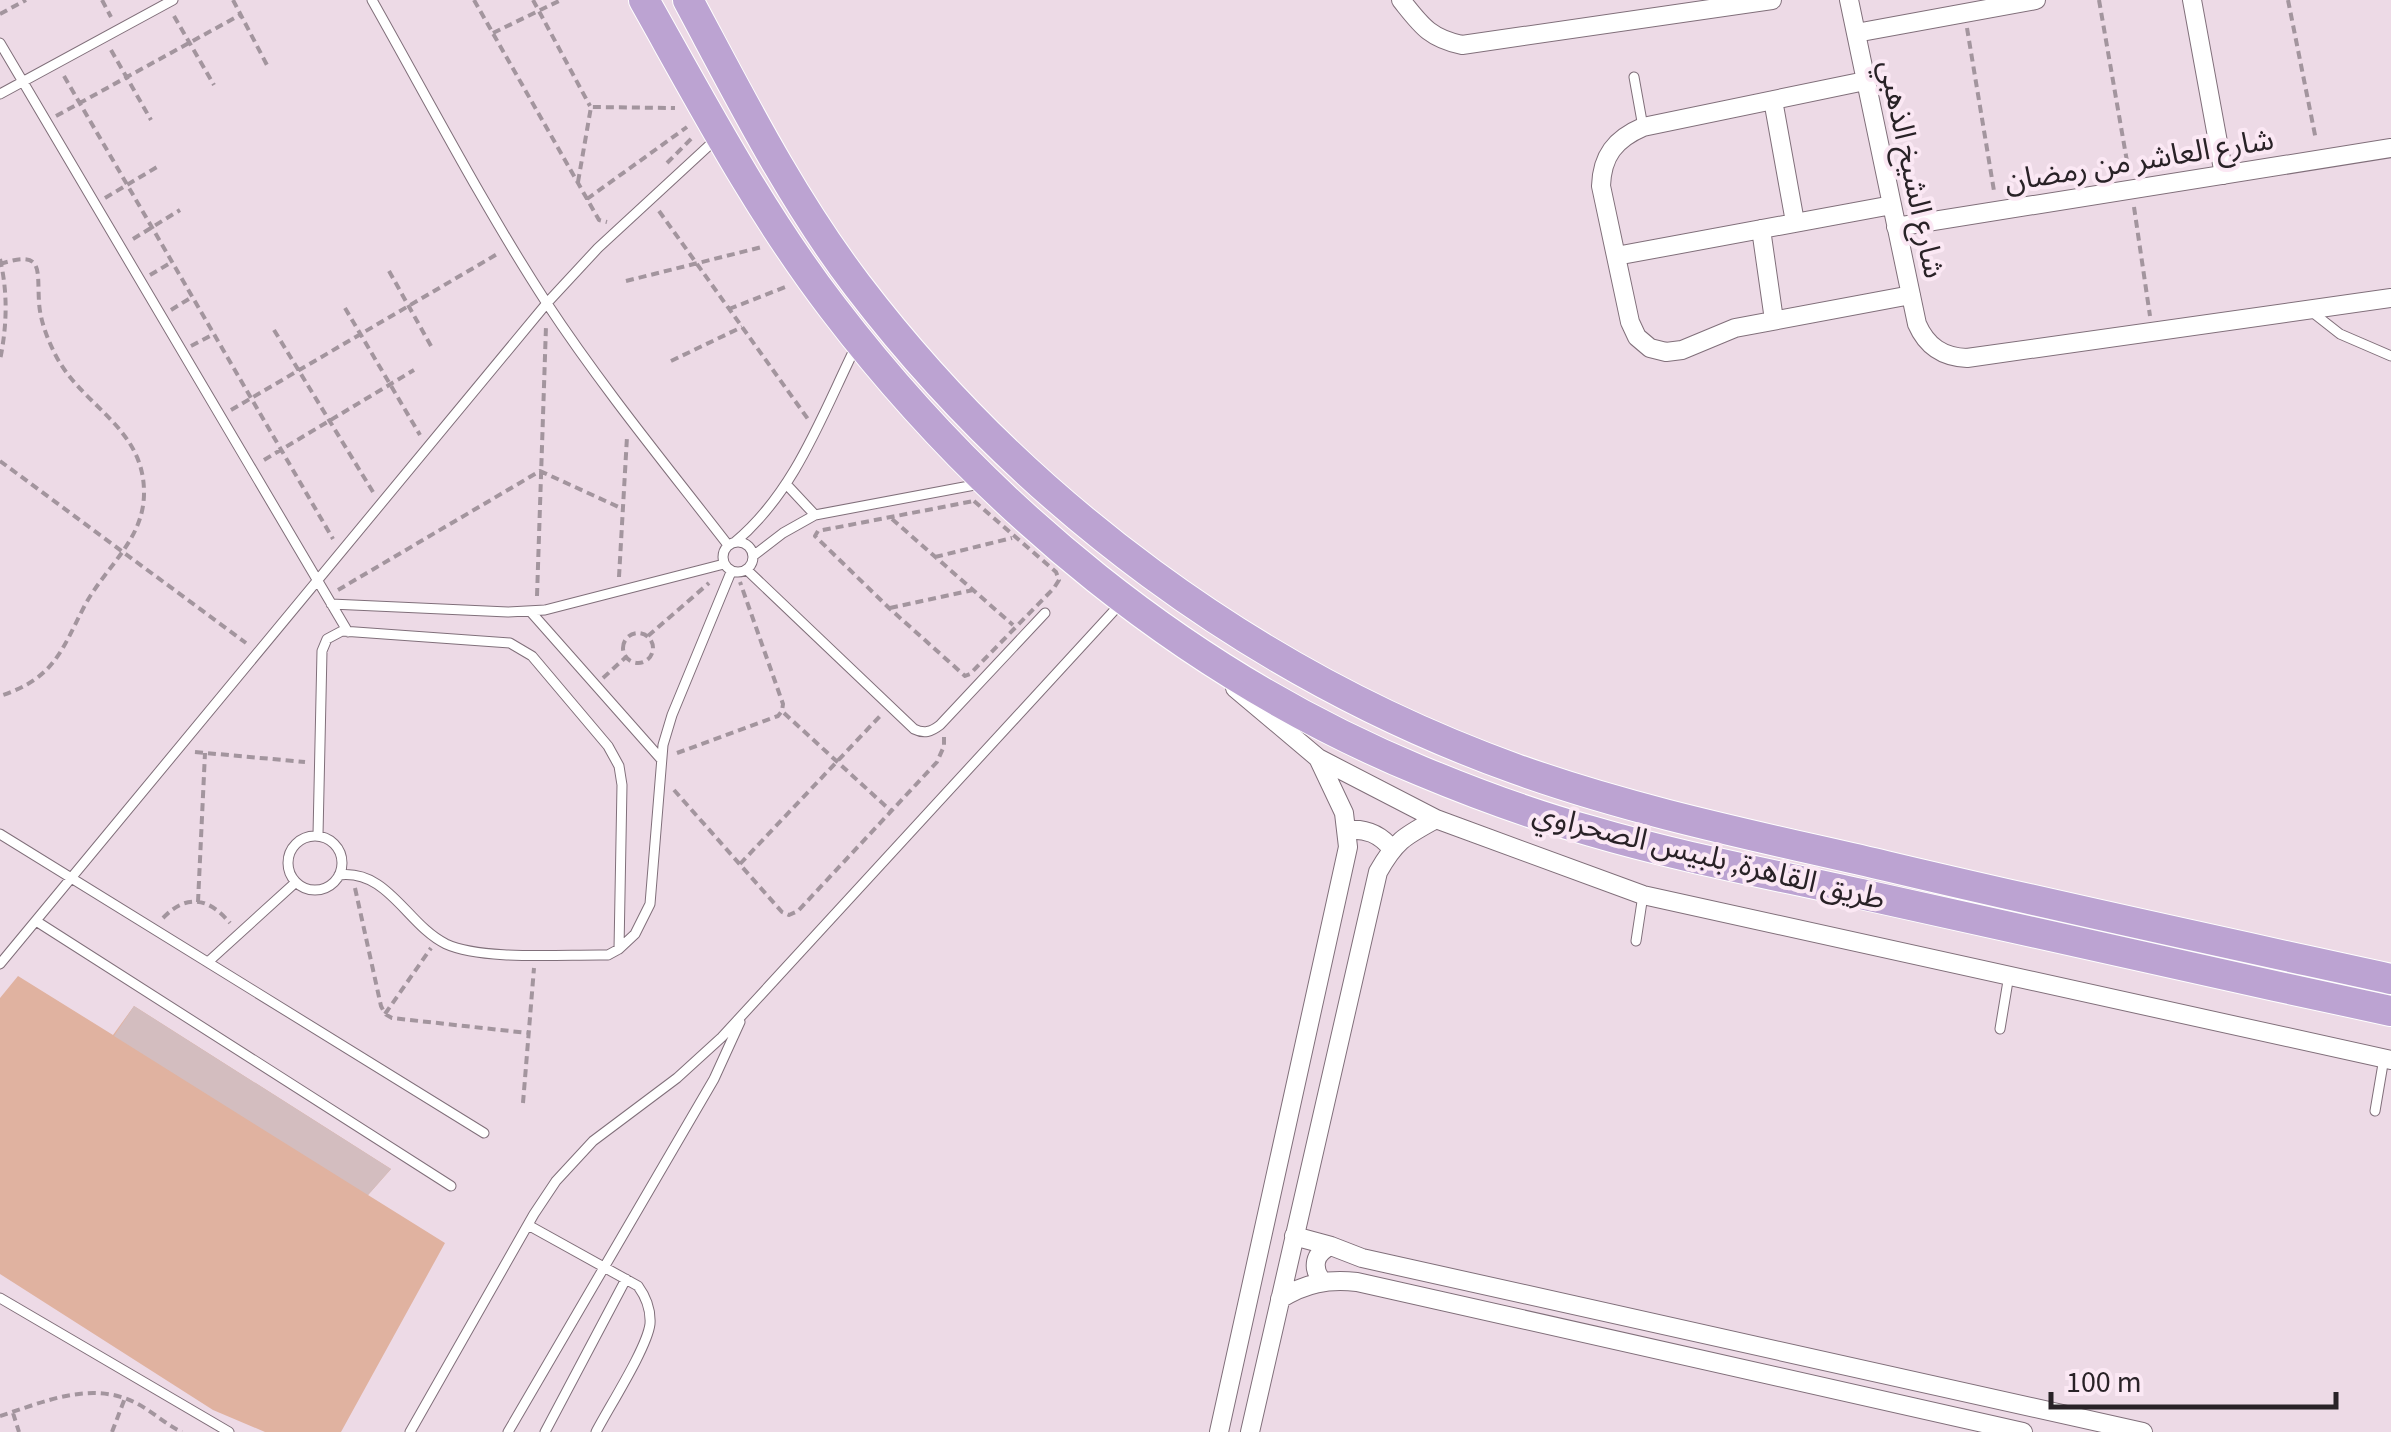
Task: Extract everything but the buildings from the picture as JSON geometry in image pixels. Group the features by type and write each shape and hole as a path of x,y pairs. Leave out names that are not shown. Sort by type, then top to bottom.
{"highway":[{"name":"طريق القاهرة, بلبيس الصحراوي","path":"644,0 786,242 859,340 955,450 1051,540 1124,599 1249,684 1332,730 1417,770 1504,804 1594,832 2391,1011"},
{"name":"طريق القاهرة, بلبيس الصحراوي","path":"688,0 808,214 913,354 1042,485 1187,599 1264,649 1427,733 1512,768 1600,797 2067,909 2391,979"}],"street":[{"path":"1401,0 1426,30 1442,41 1462,45 1772,0"},
{"name":"شارع الشيخ الذهبي","path":"1849,0 1910,295 1917,324 1931,346 1954,358 1967,358 2152,333"},
{"path":"1856,33 2036,0"},
{"path":"2192,0 2224,175"},
{"path":"1865,81 1628,133 1606,156 1601,186 1630,322 1637,337 1650,348 1682,350 1735,328 1910,295"},
{"path":"1773,100 1796,222"},
{"name":"شارع العاشر من رمضان","path":"1896,227 2391,148"},
{"path":"1616,256 1892,205"},
{"path":"1761,229 1774,320"},
{"path":"2152,333 2391,298"},
{"path":"1170,633 1318,758 1436,819 1643,895 2388,1059"},
{"path":"1219,1432 1348,847 1344,813 1318,758"},
{"path":"1250,1432 1378,872 1392,848 1436,819"},
{"path":"1347,830 1372,832 1392,848"},
{"path":"1294,1236 1362,1258 2142,1432"},
{"path":"1323,1282 1315,1269 1316,1262 1318,1254 1330,1246"},
{"path":"1280,1299 1310,1284 1332,1280 1357,1282 2023,1432"}],"lane":[{"path":"372,0 546,303 591,369 732,544"},
{"path":"0,94 169,2"},
{"path":"0,43 348,632"},
{"path":"1634,77 1643,128"},
{"path":"0,964 546,303 598,248 720,135"},
{"path":"2310,310 2340,334 2391,356"},
{"path":"859,340 787,485 764,516 722,557 918,732 930,732 940,725 1020,631 1045,613"},
{"path":"753,556 815,515 989,482"},
{"path":"787,485 815,515"},
{"path":"329,600 533,611 559,608 752,564 750,548 744,543 732,544"},
{"path":"339,875 352,874 377,883 437,939 472,952 608,955 619,949 635,934 650,904 661,758 672,715 733,569"},
{"path":"410,1432 556,1181 593,1140 677,1078 722,1037 1124,599"},
{"path":"533,611 661,758"},
{"path":"318,836 322,651 332,634 503,641 518,646 532,656 608,746 618,766 622,784 619,949"},
{"path":"0,834 484,1132"},
{"path":"302,838 326,838 342,858 339,875 319,890 302,887 288,867 290,851 302,838"},
{"path":"208,962 296,882"},
{"path":"1636,941 1643,895"},
{"path":"36,921 452,1186"},
{"path":"2000,1029 2008,976"},
{"path":"508,1432 726,1058 743,1015"},
{"path":"2375,1111 2388,1059"},
{"path":"528,1225 638,1286 644,1294 650,1314 644,1343 596,1432"},
{"path":"545,1432 626,1279"},
{"path":"0,1298 229,1432"}],"path":[{"path":"0,14 26,0"},
{"path":"102,0 118,30"},
{"path":"233,0 268,66"},
{"path":"474,0 599,220 606,222 612,217"},
{"path":"534,0 591,107 578,183"},
{"path":"493,33 560,0"},
{"path":"2099,0 2152,333"},
{"path":"2288,0 2320,160"},
{"path":"169,2 214,85"},
{"path":"1965,13 1998,211"},
{"path":"46,122 240,14"},
{"path":"104,38 150,120"},
{"path":"56,64 340,552"},
{"path":"591,107 705,108"},
{"path":"588,200 689,126 694,136 667,163"},
{"path":"95,204 157,167"},
{"path":"651,199 816,430"},
{"path":"120,246 180,210"},
{"path":"626,281 786,242"},
{"path":"220,416 512,246"},
{"path":"0,360 6,316 0,263 20,258 36,266 40,277 39,304 56,356 76,386 123,432 137,456 144,503 136,530 89,598 55,661 35,680 0,696"},
{"path":"140,280 172,262"},
{"path":"390,271 432,346"},
{"path":"730,309 812,277"},
{"path":"161,316 192,297"},
{"path":"533,611 546,303"},
{"path":"345,308 427,448"},
{"path":"671,361 742,327"},
{"path":"274,330 380,504"},
{"path":"182,351 214,334"},
{"path":"251,468 414,370"},
{"path":"618,592 628,416"},
{"path":"0,461 258,652"},
{"path":"540,470 623,509"},
{"path":"329,600 540,470"},
{"path":"974,501 1016,537 1056,572 1058,580 1020,631 965,676 815,536 818,531 974,501"},
{"path":"875,504 1020,631"},
{"path":"935,556 1016,537"},
{"path":"648,636 733,569 783,704 778,716 661,758"},
{"path":"888,608 974,590"},
{"path":"638,632 648,636 653,648 648,659 637,663 626,658 622,646 628,636 638,632"},
{"path":"595,686 626,658"},
{"path":"740,864 889,706"},
{"path":"782,712 891,811"},
{"path":"661,776 782,912 789,915 942,755 944,739 940,725"},
{"path":"177,750 320,763"},
{"path":"198,902 205,752"},
{"path":"352,874 385,1014 528,1033"},
{"path":"156,930 170,910 186,902 198,902 212,905 239,934"},
{"path":"385,1014 437,939"},
{"path":"523,1103 535,954"},
{"path":"0,1416 68,1394 100,1393 138,1404 182,1432"},
{"path":"112,1432 124,1398"},
{"path":"13,1412 19,1432"}],"shaded area":[{"path":"18,976 113,1035 134,1006 391,1169 368,1195 445,1243 341,1432 265,1432 213,1410 0,1274 0,998"}]}
